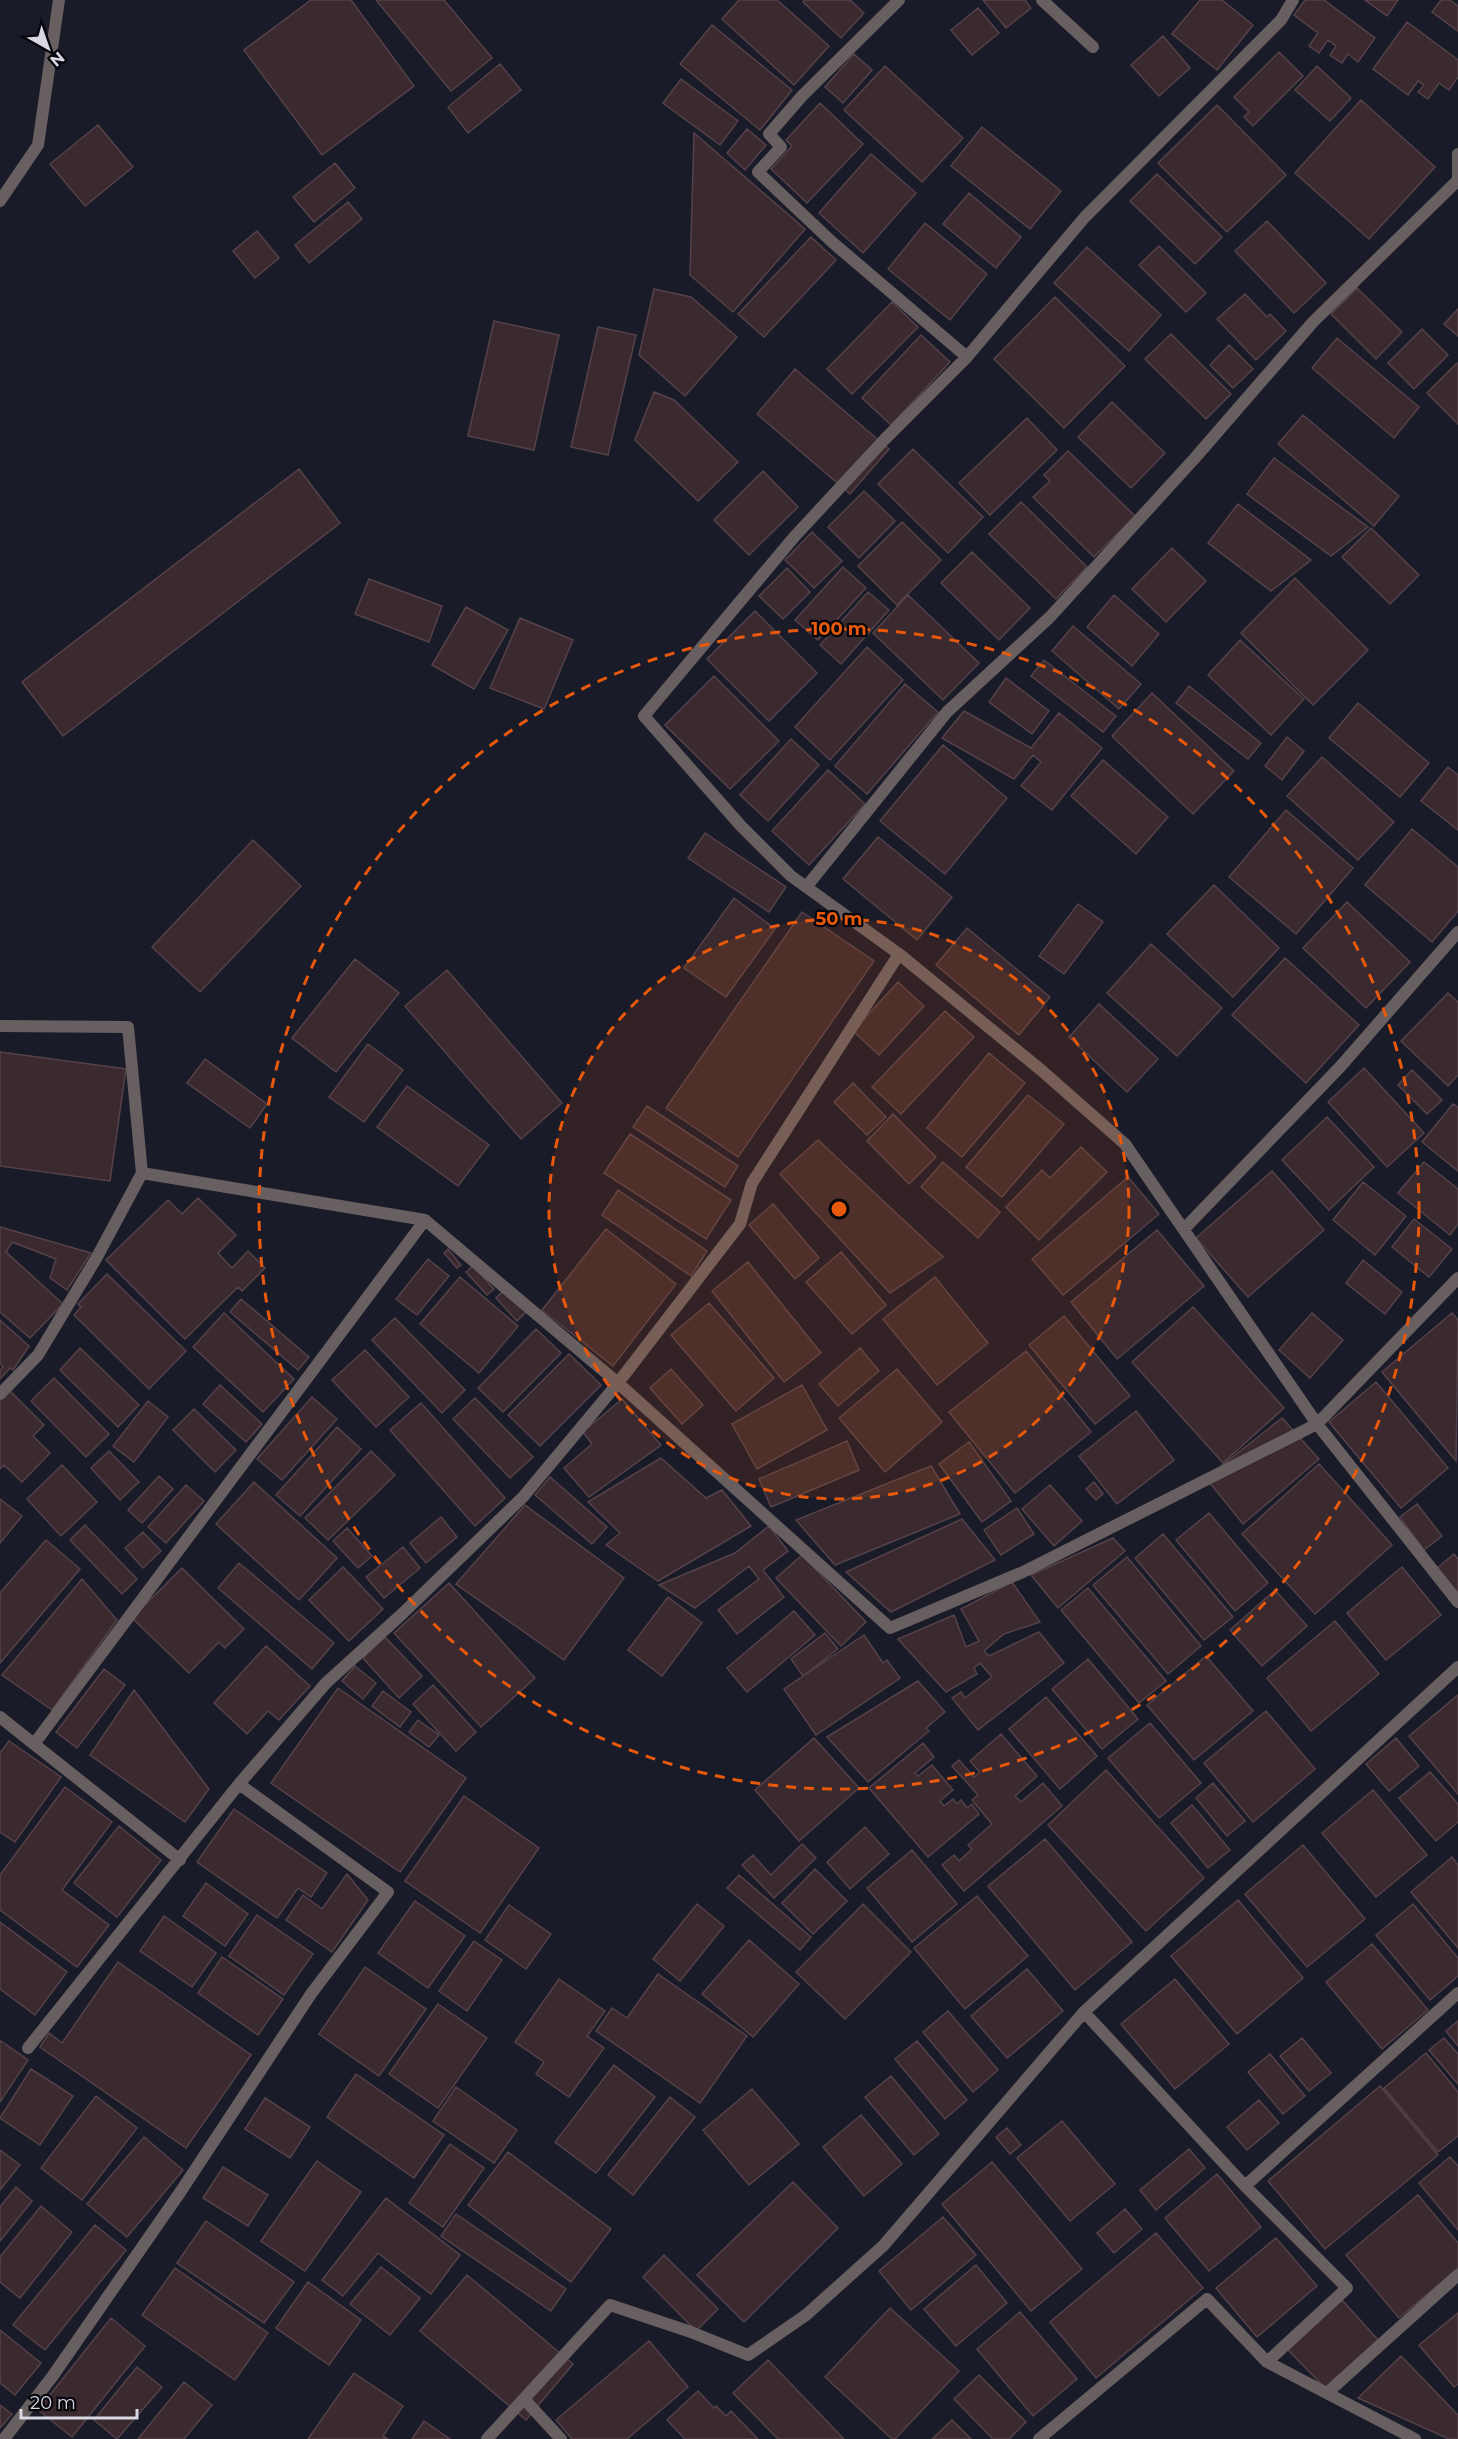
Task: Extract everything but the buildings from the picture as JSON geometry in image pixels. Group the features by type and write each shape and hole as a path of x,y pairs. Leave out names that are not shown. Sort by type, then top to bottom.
{"street":[{"path":"0,201 38,145 59,0"},
{"path":"899,0 802,96 769,134 781,147 758,172 832,242 967,357"},
{"path":"1042,0 1093,46"},
{"path":"1293,0 1281,20 1084,218 967,357 795,536 644,716 688,763 741,826 791,876 898,954 1041,1070 1125,1144 1317,1424 1458,1602"},
{"path":"807,886 947,712 1050,617 1194,459 1313,322 1458,180 1458,154"},
{"path":"1184,1229 1340,1067 1458,932"},
{"path":"28,2048 240,1784 326,1683 402,1614 523,1497 618,1383 740,1224 752,1183 898,954"},
{"path":"0,1026 128,1027 142,1173 97,1257 38,1355 0,1394"},
{"path":"142,1173 425,1220 618,1383 890,1628 1023,1572 1317,1424 1458,1278"},
{"path":"34,1744 425,1220"},
{"path":"487,2439 610,2305 692,2332 748,2355 806,2315 883,2246 1084,2012 1458,1667"},
{"path":"0,1717 180,1860"},
{"path":"4,2439 52,2378 126,2272 311,1994 388,1892 240,1784"},
{"path":"1245,2186 1458,1992"},
{"path":"1084,2012 1245,2186 1347,2288 1267,2362"},
{"path":"1327,2393 1458,2275"},
{"path":"1039,2439 1207,2299 1267,2362 1415,2439"},
{"path":"524,2399 561,2439"}]}
